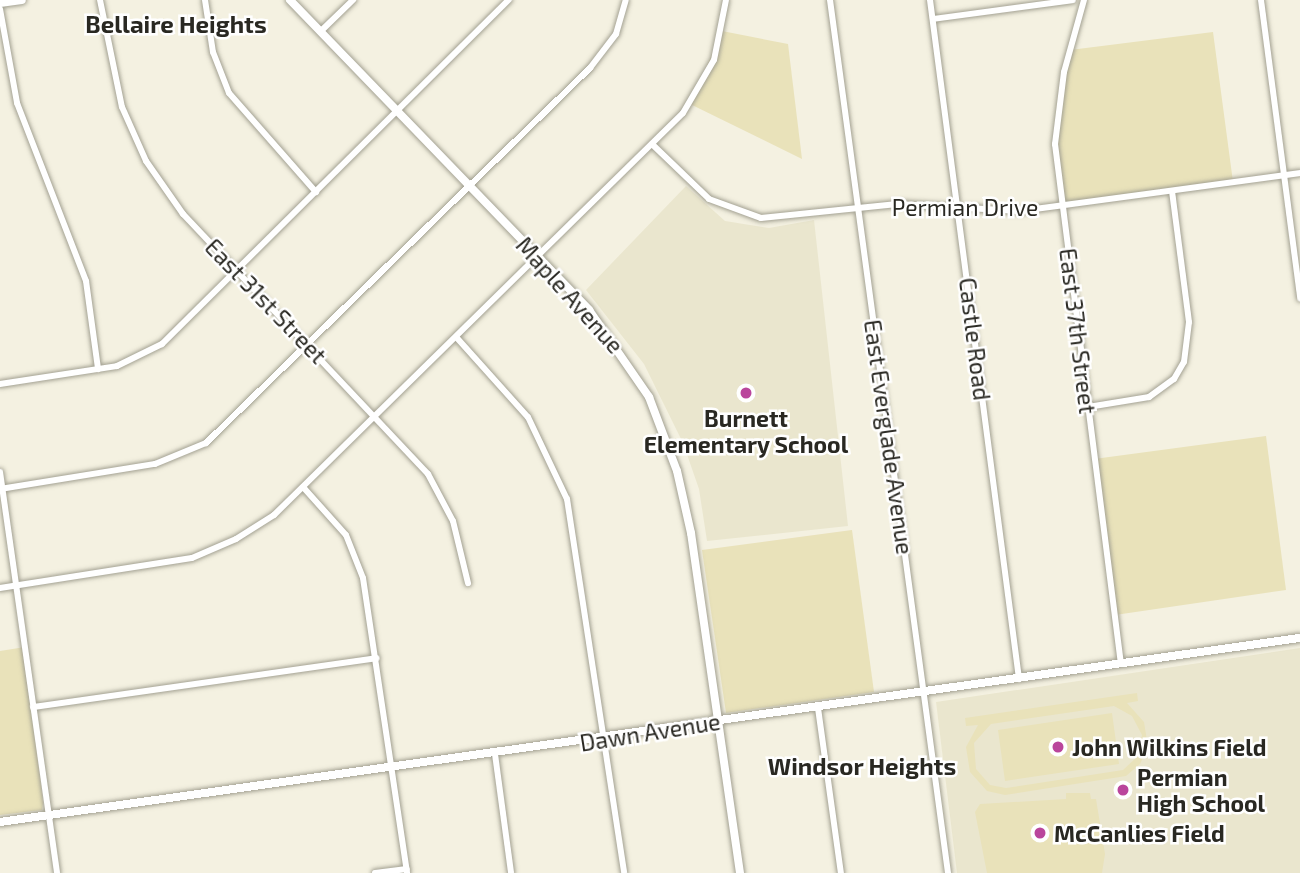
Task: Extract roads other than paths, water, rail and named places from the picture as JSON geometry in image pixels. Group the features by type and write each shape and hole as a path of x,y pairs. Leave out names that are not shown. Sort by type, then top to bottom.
{"street":[{"path":"0,4 22,0"},
{"name":"East 31st Street","path":"100,0 122,107 146,161 183,214 377,416 438,489 453,521 468,583"},
{"path":"205,0 213,52 229,93 316,192"},
{"name":"Maple Avenue","path":"290,0 539,258 624,355 660,421 687,511 740,873"},
{"path":"321,31 353,0"},
{"path":"0,384 133,361 162,344 509,0"},
{"path":"1,488 155,464 181,456 227,426 603,55 617,34 626,0"},
{"path":"0,588 192,558 255,527 303,487 654,146 683,113 706,76 719,43 726,0"},
{"name":"East Everglade Avenue","path":"830,0 948,873"},
{"name":"Castle Road","path":"930,0 1019,679"},
{"path":"933,19 1073,0"},
{"name":"East 37th Street","path":"1084,0 1056,108 1055,144 1121,664"},
{"path":"1261,0 1300,299"},
{"path":"0,9 17,103 86,281 98,369"},
{"name":"Permian Drive","path":"654,146 709,199 743,215 780,218 897,204 1020,211 1300,173"},
{"path":"1087,407 1149,397 1174,379 1184,362 1189,322 1172,191"},
{"path":"457,338 516,400 559,477 577,543 624,873"},
{"path":"0,472 57,873"},
{"path":"303,487 326,509 353,548 368,598 407,871 375,873"},
{"name":"Dawn Avenue","path":"0,822 393,769 1300,638"},
{"path":"33,707 377,658"},
{"path":"818,708 841,873"},
{"path":"495,754 511,873"}],"place":[{"name":"Burnett Elementary School","path":"746,393"},
{"name":"John Wilkins Field","path":"1058,747"},
{"name":"Permian High School","path":"1123,790"},
{"name":"McCanlies Field","path":"1040,833"}],"district":[{"name":"Bellaire Heights","path":"176,24"},
{"name":"Windsor Heights","path":"862,766"}]}
